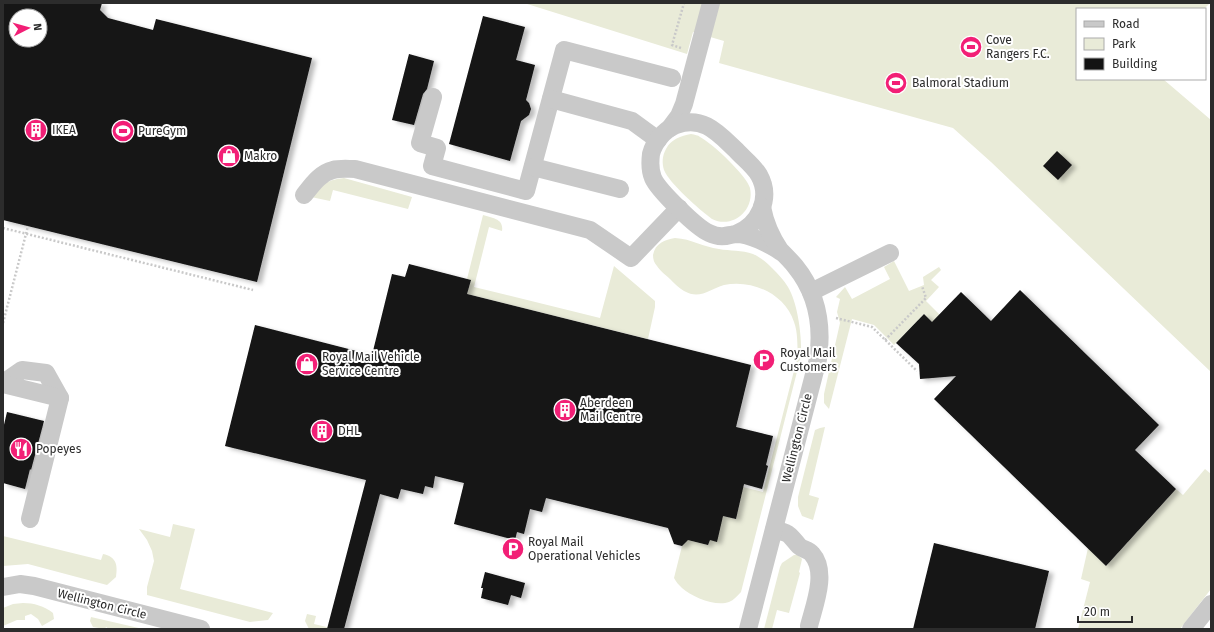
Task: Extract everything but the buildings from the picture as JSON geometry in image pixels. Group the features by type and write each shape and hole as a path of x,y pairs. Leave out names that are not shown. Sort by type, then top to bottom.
{"street":[{"path":"664,134 680,124 687,123 707,126 718,133 756,171 762,181 764,201 757,219 748,228 736,234 723,236 710,234 700,228 661,191 651,173 650,166 652,152 664,134 681,112 687,95 711,3"},
{"path":"433,97 420,143 437,148 432,166 526,191 564,50 672,78"},
{"path":"687,95 688,103 700,124"},
{"path":"551,99 632,121 664,134"},
{"path":"532,167 620,189"},
{"path":"304,195 315,181 325,173 332,170 355,169 590,230 631,258 678,208"},
{"name":"Wellington Circle","path":"748,629 818,358 820,341 818,313 811,292 799,271 778,246 769,231 762,207"},
{"name":"Wellington Circle","path":"736,234 760,240 773,246 784,254"},
{"path":"811,292 890,253"},
{"path":"3,384 22,370 46,373 60,398 30,519"},
{"path":"774,530 787,533 800,548 808,550 812,553 818,563 820,584 810,626"},
{"name":"Wellington Circle","path":"3,587 20,584 34,586 201,629"},
{"path":"1191,629 1211,604"}],"path":[{"path":"682,48 672,45 684,3"},
{"path":"3,323 28,226"},
{"path":"3,228 253,290"},
{"path":"885,340 926,298 922,286"},
{"path":"818,313 872,326 917,371"}],"green space":[{"path":"524,3 1210,3 1205,8 1076,8 1076,80 1164,80 1211,120 1211,372 991,162 953,128 719,63 724,41 693,32 687,54"},
{"path":"691,134 705,140 728,160 743,176 750,188 751,196 749,204 745,211 734,220 727,222 712,219 678,189 664,170 663,157 668,146 677,138"},
{"path":"344,178 412,197 408,209 333,190 330,201 311,197 325,183"},
{"path":"483,215 500,221 502,231 489,227 474,287 600,318 614,266 655,301 648,339 467,294 471,280 467,279"},
{"path":"675,238 713,248 749,253 756,255 763,260 779,275 788,287 797,311 800,330 801,356 741,592 729,602 724,603 711,602 698,598 682,588 674,578 682,546 689,533 694,541 708,545 723,516 736,519 743,487 763,492 798,355 797,334 790,312 775,296 756,287 745,284 724,285 700,294 690,293 680,288 660,270 655,264 653,258 654,251 658,245 664,241"},
{"path":"894,261 909,291 924,285 923,277 939,267 941,270 931,280 939,287 926,301 946,321 939,329 924,314 894,345 874,325 852,319 829,409 824,403 824,394 840,323 837,312 840,299 836,297 845,287 852,299 890,279 884,267"},
{"path":"825,427 809,495 819,498 813,520 802,516 798,506 798,497 815,430"},
{"path":"1205,469 1211,474 1211,589 1180,629 1078,629 1090,582 1081,579 1088,548 1106,566 1176,489 1183,495"},
{"path":"173,524 195,529 180,589 273,613 268,620 250,622 147,595 147,587 154,561 152,551 147,540 139,529 170,537"},
{"path":"3,536 101,560 103,554 107,555 115,562 117,568 116,577 107,585 28,564 3,566"},
{"path":"794,555 798,555 802,559 800,573 789,613 777,610 772,629 764,629 780,567 782,563"},
{"path":"13,604 35,604 46,608 53,613 54,619 42,626 38,619 31,614 25,616 25,620 17,620 3,626 3,608"},
{"path":"307,614 316,616 314,624 335,629 309,629 305,621"},
{"path":"91,617 143,629 109,629 106,627 105,629 93,627 90,621"}],"place":[{"name":"Cove Rangers F.C.","path":"971,47"},
{"name":"Balmoral Stadium","path":"896,83"},
{"name":"IKEA","path":"36,130"},
{"name":"PureGym","path":"123,131"},
{"name":"Makro","path":"229,156"},
{"name":"Royal Mail Customers","path":"764,360"},
{"name":"Royal Mail Vehicle Service Centre","path":"307,364"},
{"name":"Aberdeen Mail Centre","path":"565,410"},
{"name":"DHL","path":"322,431"},
{"name":"Popeyes","path":"21,449"},
{"name":"Royal Mail Operational Vehicles","path":"513,549"}]}
